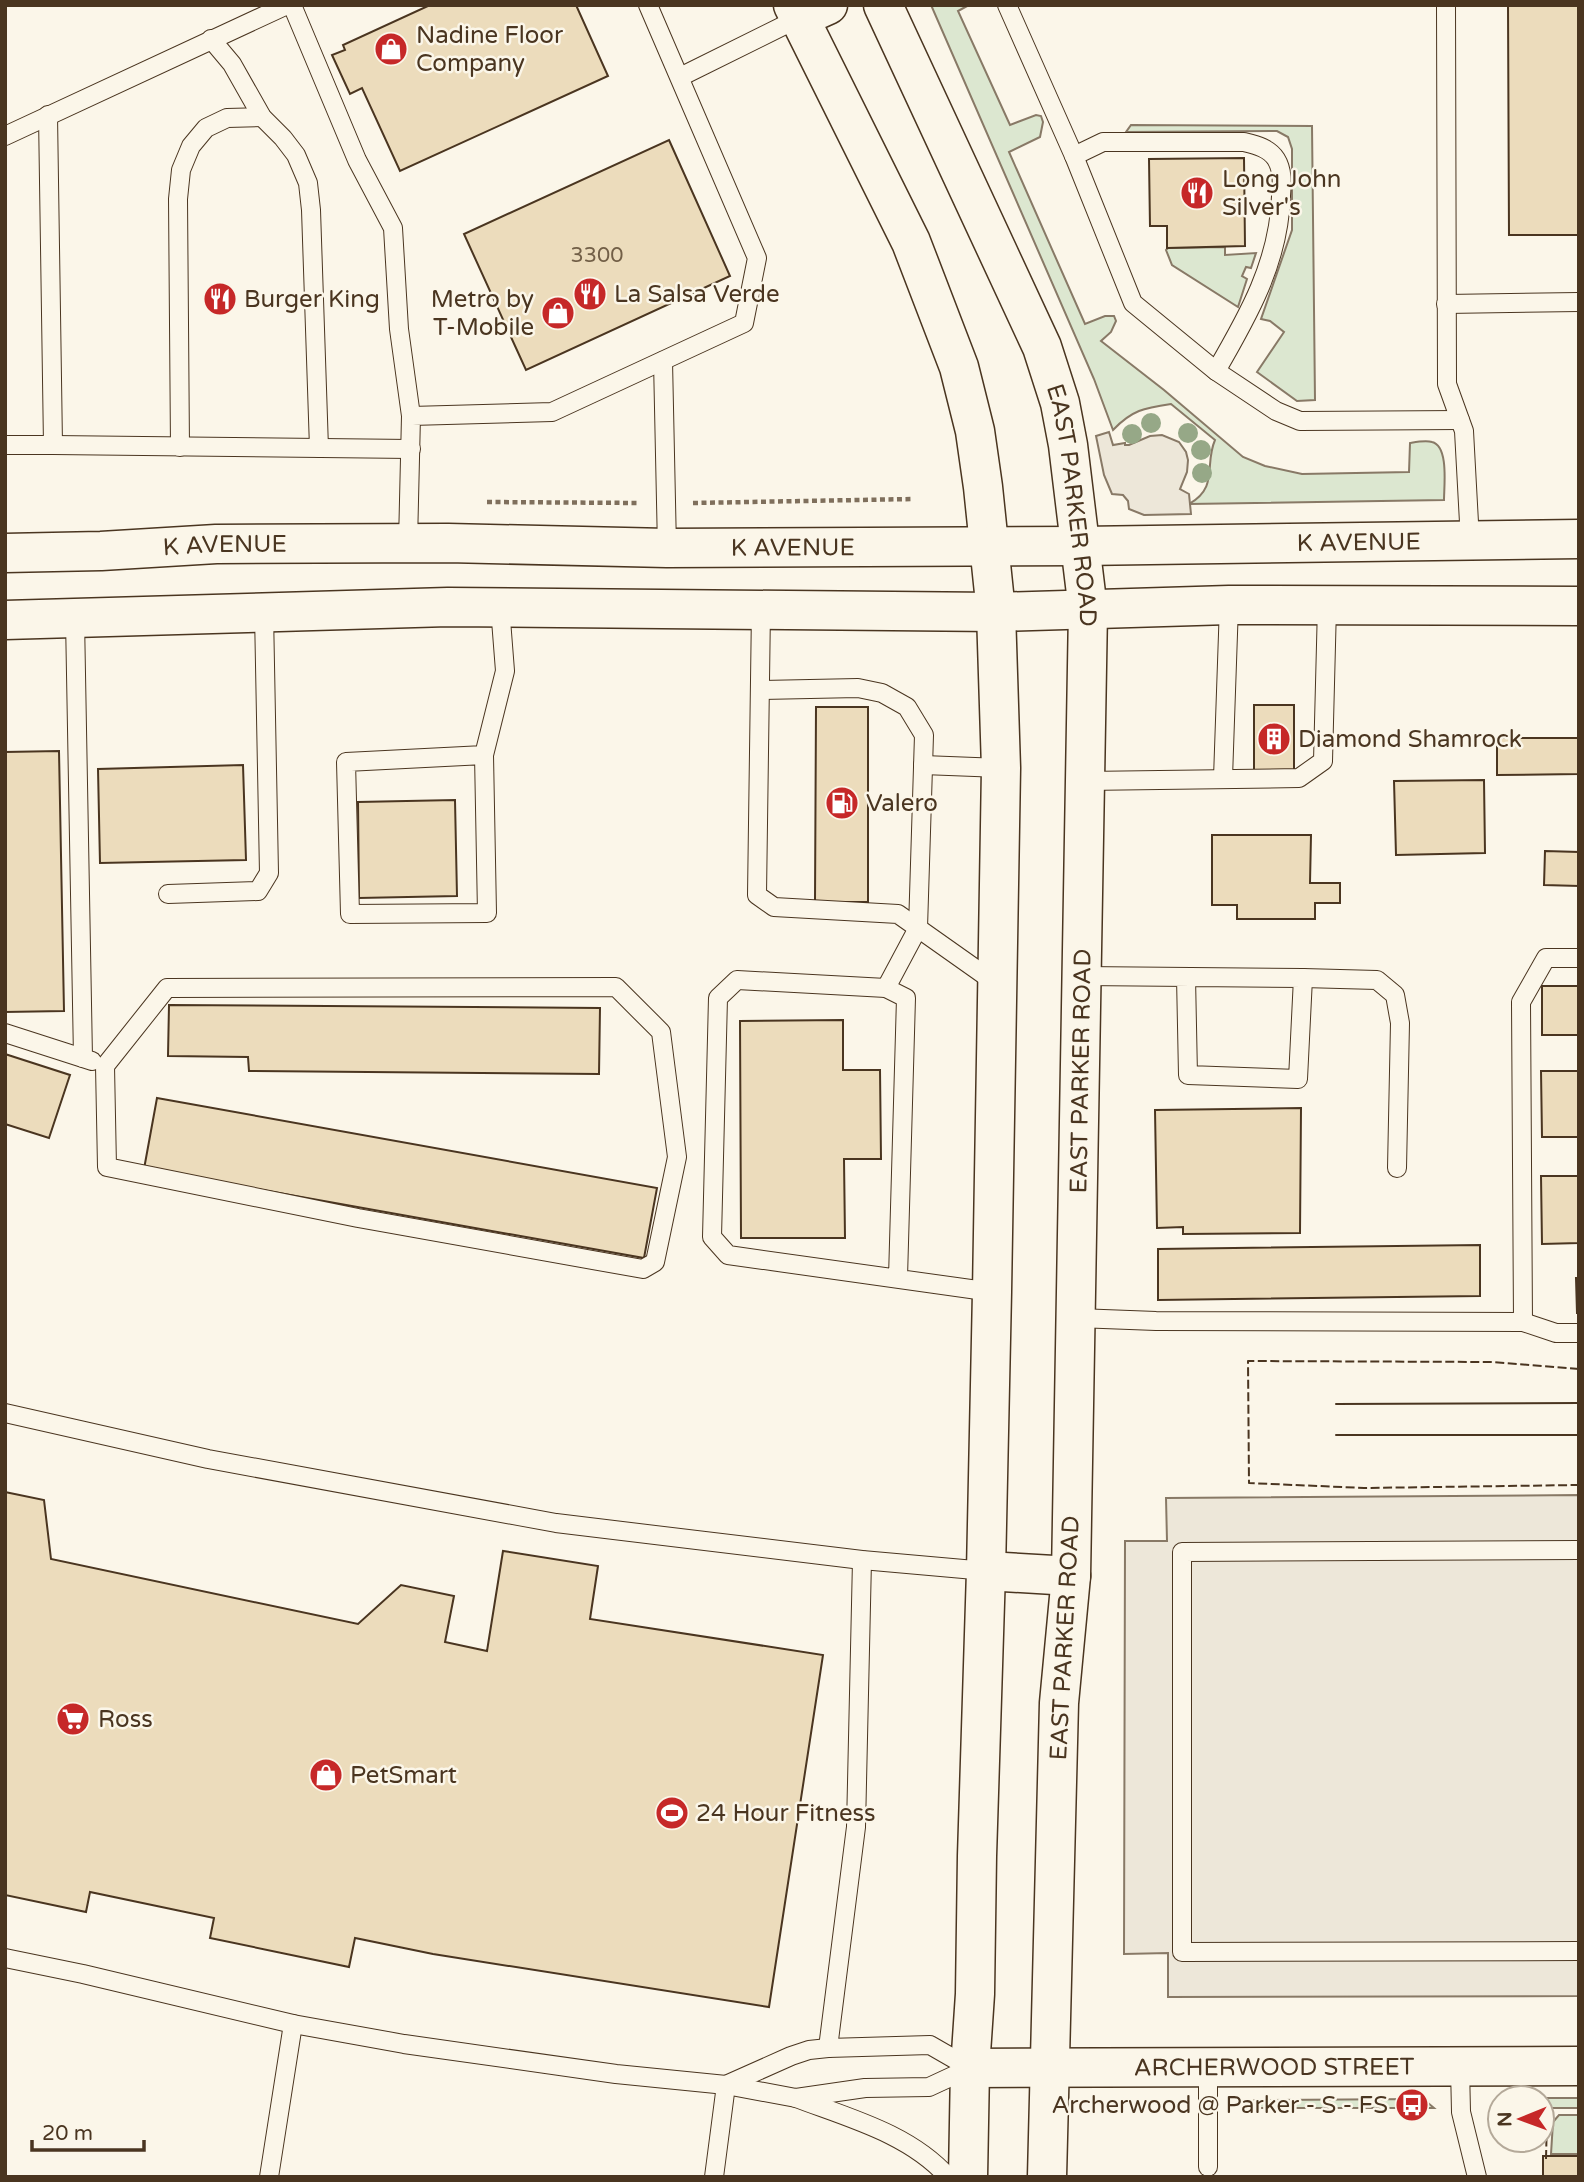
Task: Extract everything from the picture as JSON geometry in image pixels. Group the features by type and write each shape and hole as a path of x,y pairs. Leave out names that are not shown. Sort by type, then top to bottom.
{"main road":[{"name":"EAST PARKER ROAD","path":"883,5 1042,347 1060,403 1088,610 1071,1576 1059,1703 1047,2177"},
{"path":"807,9 911,242 960,367 975,431 996,612 1001,768 992,1292 968,2177"},
{"name":"K AVENUE","path":"5,553 216,544 408,543 667,548 1579,539"},
{"path":"5,620 500,607 996,612 1229,605 1579,606"},
{"path":"986,1571 1071,1576"},
{"name":"ARCHERWOOD STREET","path":"970,2068 1579,2066"}],"lane":[{"path":"5,136 287,5"},
{"path":"292,5 356,160 393,228 399,329 411,416 408,543"},
{"path":"411,416 552,412 744,323 757,258 648,5"},
{"path":"1007,5 1074,156 1133,303 1216,371 1276,411 1300,421 1460,420"},
{"path":"1446,5 1447,384 1464,431 1470,541"},
{"path":"680,76 807,9"},
{"path":"211,39 232,64 262,117 296,155 308,183 319,448"},
{"path":"48,115 52,445"},
{"path":"180,447 178,199 181,170 191,146 205,128 227,118 262,117"},
{"path":"1074,156 1103,142 1244,142 1263,146 1276,159 1282,178 1281,218 1272,257 1248,317 1216,371"},
{"path":"1446,303 1579,302"},
{"path":"663,361 667,548"},
{"path":"5,445 411,449"},
{"path":"1223,778 1229,605"},
{"path":"1085,780 1299,778 1322,761 1327,606"},
{"path":"484,755 346,762 350,914 486,913 484,755 505,671 500,607"},
{"path":"761,609 757,895 774,908 898,914 997,984"},
{"path":"168,894 258,891 270,873 264,613"},
{"path":"75,619 83,1058"},
{"path":"760,690 858,688 883,693 907,707 924,735 918,928 886,988"},
{"path":"923,765 1001,768"},
{"path":"1523,1322 1521,1002 1546,958 1579,958"},
{"path":"1082,976 1377,980 1395,995 1401,1023 1397,1168"},
{"path":"1186,977 1188,1075 1298,1079 1303,978"},
{"path":"898,1278 906,998 886,988 737,980 718,998 712,1237 727,1255 992,1292"},
{"path":"616,987 662,1032 677,1157 655,1262 643,1269 358,1218 107,1167 105,1066 167,988 616,987"},
{"path":"5,1033 105,1066"},
{"path":"1077,1318 1156,1321 1523,1322 1556,1333 1579,1333"},
{"path":"5,1413 208,1459 556,1523 862,1560 986,1571"},
{"path":"1579,1550 1182,1552 1182,1952 1579,1951"},
{"path":"828,2048 856,1827 862,1560"},
{"path":"5,1958 293,2024 404,2045 726,2085 796,2098 910,2144 948,2177"},
{"path":"269,2177 293,2024"},
{"path":"726,2085 791,2056 808,2050 828,2048 930,2045 970,2068"},
{"path":"1460,2067 1461,2112 1477,2177"},
{"path":"796,2098 842,2090 929,2087 970,2068"},
{"path":"1208,2068 1208,2167"},
{"path":"714,2177 726,2085"}],"green space":[{"path":"931,5 969,5 958,11 1010,125 1036,115 1041,116 1043,122 1040,137 1009,152 1085,324 1105,316 1114,316 1116,321 1111,332 1101,341 1243,457 1265,466 1302,474 1409,472 1410,443 1432,442 1437,445 1443,458 1444,500 1189,504 1208,483 1215,440 1171,404 1139,411 1113,430 1094,379"},
{"path":"1131,125 1312,126 1315,400 1297,401 1257,372 1284,332 1270,321 1261,319 1292,230 1292,149 1288,137 1277,131 1126,132"},
{"path":"1225,247 1225,255 1256,253 1251,268 1246,267 1242,276 1247,279 1238,307 1172,265 1166,250"},
{"path":"1556,2098 1579,2098 1579,2108 1556,2108"},
{"path":"1419,2099 1434,2108 1243,2108 1255,2100"},
{"path":"1559,2115 1579,2115 1579,2154 1556,2154 1556,2118"}],"shaded area":[{"path":"1109,432 1113,445 1129,445 1150,436 1162,435 1179,442 1188,460 1187,472 1180,489 1189,494 1191,514 1144,515 1129,509 1128,501 1123,495 1112,494 1104,475 1096,436"},
{"path":"1579,1495 1579,1996 1168,1997 1168,1953 1124,1954 1125,1541 1167,1541 1166,1498"}],"building":[{"path":"430,5 576,5 608,76 400,171 362,88 350,94 332,55 345,50 343,45"},
{"path":"1508,5 1579,5 1579,235 1509,235"},
{"path":"669,140 730,276 526,370 464,234"},
{"name":"Long John Silver's","path":"1244,158 1245,246 1167,248 1167,226 1150,226 1149,159"},
{"name":"Diamond Shamrock","path":"1254,705 1294,705 1294,772 1254,772"},
{"path":"816,707 868,707 868,902 815,902"},
{"path":"1497,738 1579,738 1579,774 1497,775"},
{"path":"59,751 64,1011 5,1012 5,752"},
{"path":"243,765 246,860 100,863 98,769"},
{"path":"1484,780 1485,853 1396,855 1394,781"},
{"path":"455,800 457,896 359,898 358,802"},
{"path":"1212,835 1311,835 1310,883 1340,883 1340,903 1315,903 1315,919 1237,919 1237,905 1212,905"},
{"path":"1545,851 1579,852 1579,886 1544,885"},
{"path":"1542,986 1579,986 1579,1035 1542,1035"},
{"path":"169,1005 600,1008 599,1074 249,1071 248,1057 168,1056"},
{"path":"843,1020 843,1070 880,1070 881,1159 844,1159 845,1238 741,1238 740,1021"},
{"path":"5,1054 70,1075 49,1138 5,1124"},
{"path":"1541,1071 1579,1071 1579,1137 1542,1137"},
{"path":"157,1098 657,1188 644,1258 144,1169"},
{"path":"1301,1108 1300,1233 1183,1234 1183,1227 1157,1228 1155,1110"},
{"path":"1541,1176 1579,1176 1579,1243 1542,1244"},
{"path":"1480,1245 1480,1296 1158,1300 1158,1249"},
{"path":"1576,1278 1579,1278 1579,1313 1577,1313"},
{"path":"5,1492 44,1500 51,1559 358,1624 401,1585 454,1596 445,1642 487,1651 503,1551 598,1566 590,1619 823,1655 769,2007 433,1954 355,1938 349,1967 210,1938 214,1918 90,1892 86,1912 5,1895"},
{"path":"1543,2156 1579,2156 1579,2177 1543,2177"}],"tram line":[{"path":"1336,1404 1579,1403"},
{"path":"1336,1435 1579,1435"}],"fence":[{"path":"1579,1369 1493,1362 1248,1361 1249,1483 1364,1488 1579,1485"},
{"path":"1546,2154 1546,2159"}],"place":[{"name":"Nadine Floor Company","path":"391,49"},
{"name":"Long John Silver's","path":"1197,193"},
{"name":"La Salsa Verde","path":"590,294"},
{"name":"Burger King","path":"220,299"},
{"name":"Metro by T-Mobile","path":"558,313"},
{"name":"Diamond Shamrock","path":"1274,739"},
{"name":"Valero","path":"842,803"},
{"name":"Ross","path":"73,1719"},
{"name":"PetSmart","path":"326,1775"},
{"name":"24 Hour Fitness","path":"672,1813"},
{"name":"Archerwood @ Parker - S - FS","path":"1412,2105"}]}
